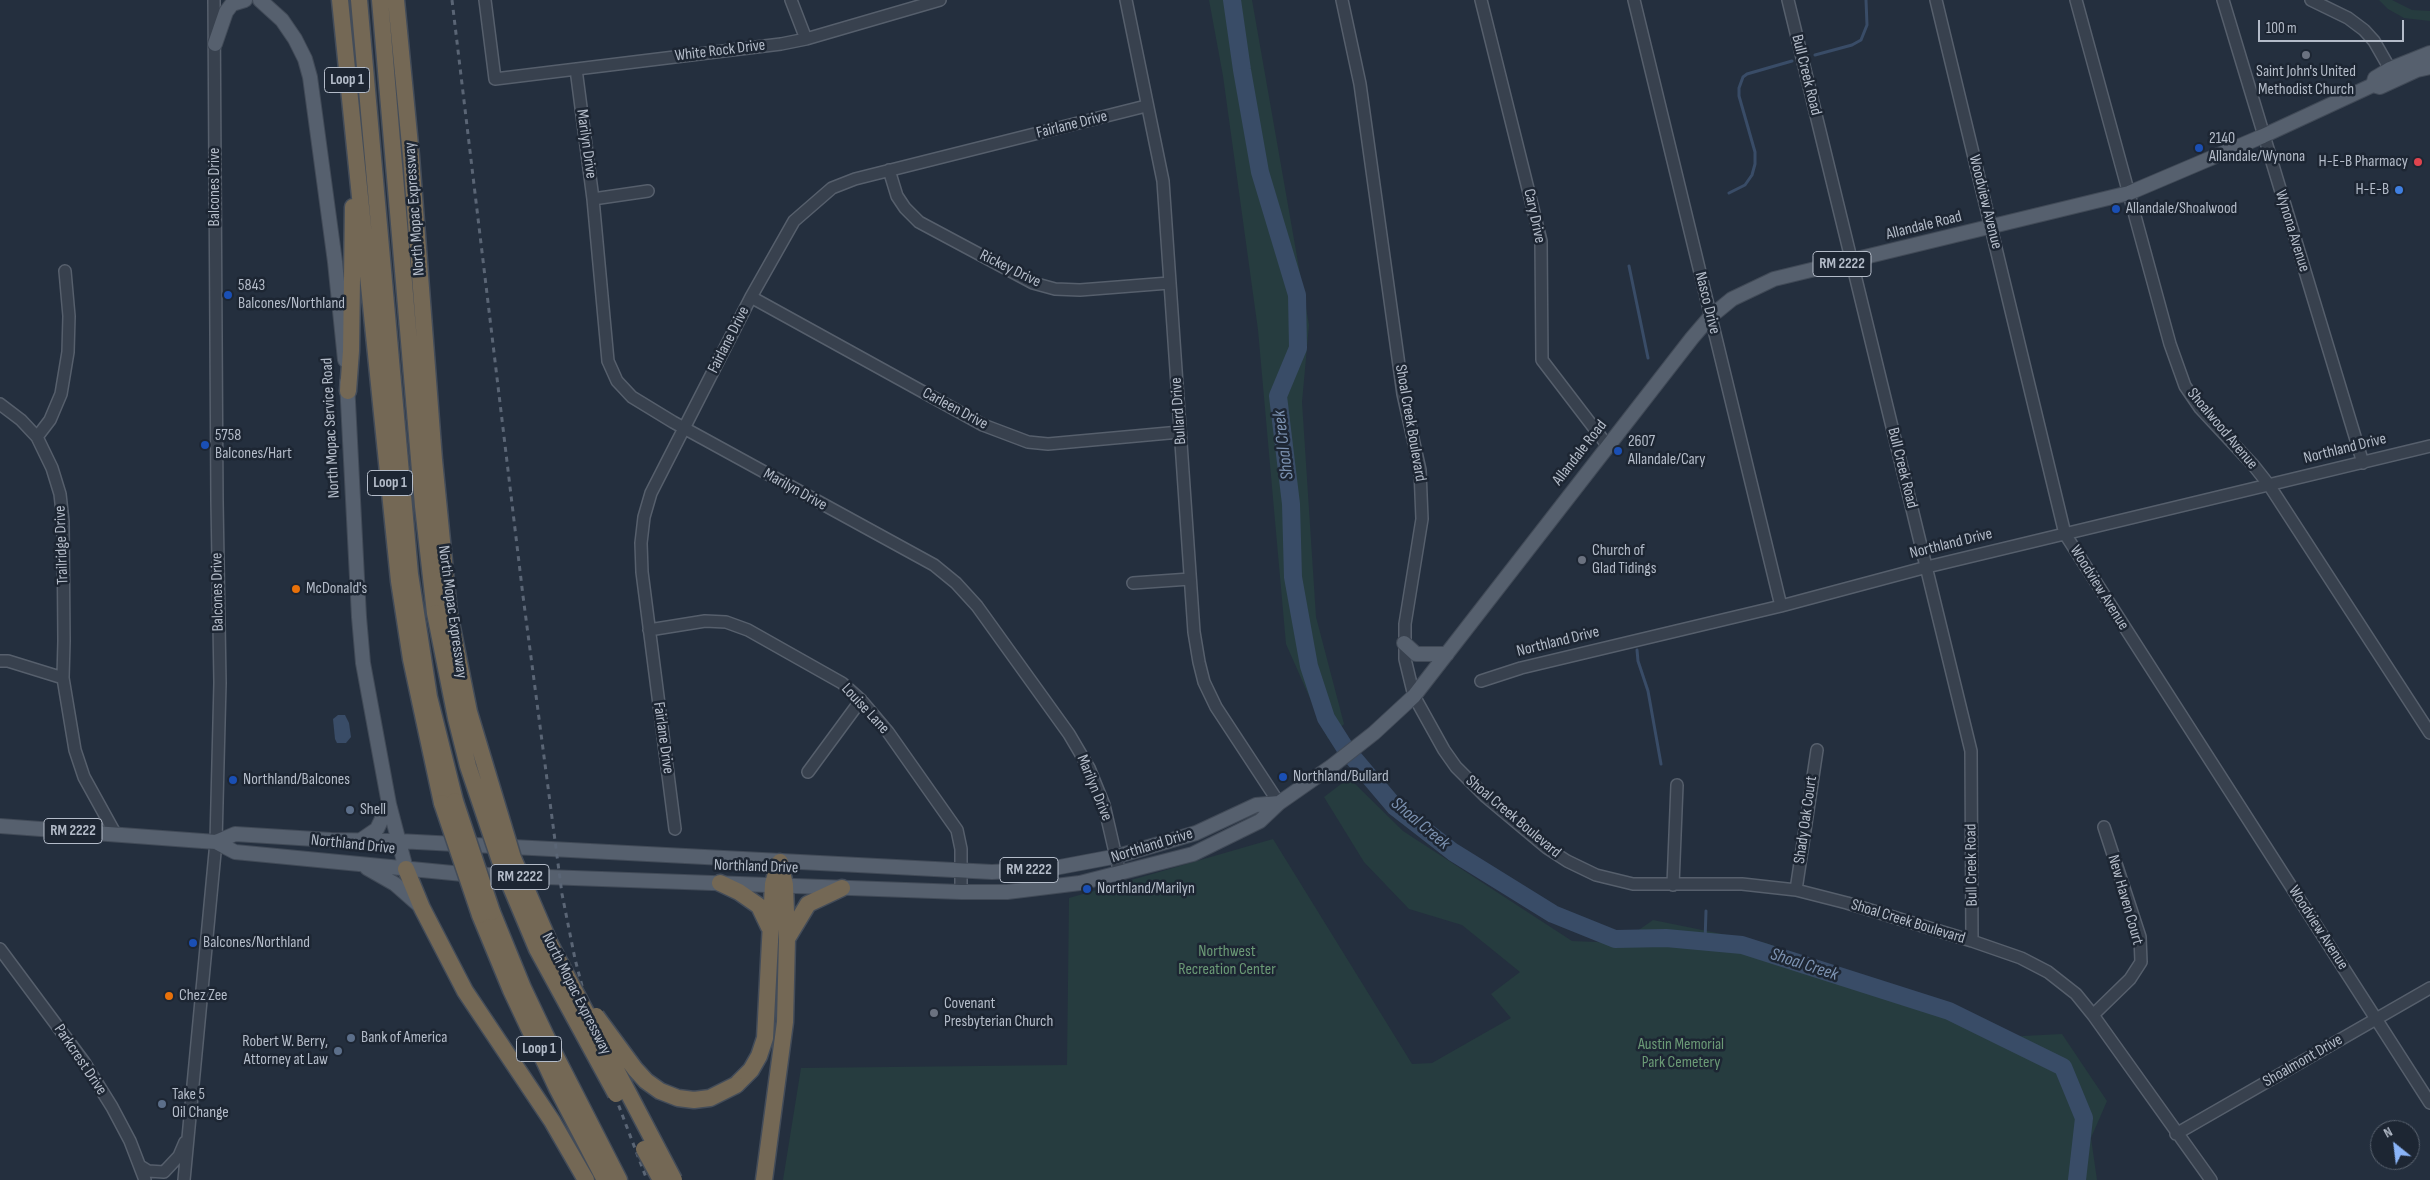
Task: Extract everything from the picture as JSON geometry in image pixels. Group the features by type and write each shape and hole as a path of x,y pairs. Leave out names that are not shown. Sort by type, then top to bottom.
{"highway":[{"name":"Loop 1","path":"340,0 355,160 366,240 400,581 418,696 449,802 486,914 527,1026 605,1180"},
{"path":"352,0 370,126"},
{"path":"359,0 411,583 429,697 449,802"},
{"path":"380,0 423,506 442,612 452,700 468,766 507,879 537,949 661,1180"},
{"path":"393,148 395,0"},
{"name":"North Mopac Expressway","path":"395,0 411,156 434,460 442,612 498,815 530,901 569,981 674,1180"},
{"path":"348,391 351,350 355,160"},
{"path":"569,981 635,1069 646,1081 660,1091 678,1098 694,1100 710,1098 736,1085 751,1070 760,1056 764,1038 770,929 779,885 780,862"},
{"path":"406,869 422,908 465,991 552,1121 586,1180"},
{"path":"720,883 739,892 759,906 770,929"},
{"path":"764,1180 782,1058 787,939 779,885"},
{"path":"787,939 801,912 808,904 842,888"},
{"path":"486,914 619,1180"}],"main road":[{"path":"215,44 230,6 245,0"},
{"path":"249,0 263,3"},
{"name":"North Mopac Service Road","path":"263,3 282,20 295,39 305,59 310,77 336,271 348,391 361,635 371,709 389,804 406,869"},
{"name":"Allandale Road","path":"2373,85 2375,78 2430,52"},
{"name":"Allandale Road","path":"1414,696 1607,445 1710,317 1732,299 1753,287 1774,279 1851,262 2129,193 2263,136 2373,85 2380,87 2417,70 2430,67"},
{"path":"1404,643 1416,654 1447,654"},
{"name":"Northland Drive","path":"3,825 216,842 235,852 406,869 513,877 961,892 1007,892 1044,889 1120,874 1192,854 1260,821 1278,803 1332,766 1374,733 1414,696"},
{"name":"Northland Drive","path":"216,842 236,834 992,872 1050,869 1118,856 1196,833 1256,805 1278,803"},
{"path":"361,840 377,829 389,804"},
{"path":"359,864 395,884 422,908"}],"street":[{"name":"Balcones Drive","path":"176,1180 186,1163 190,1131 216,842 220,683 214,0"},
{"name":"White Rock Drive","path":"485,0 495,78 806,39 940,0"},
{"path":"791,0 806,39"},
{"name":"Bullard Drive","path":"1126,0 1146,106 1163,181 1194,632 1204,682 1216,707 1278,803"},
{"name":"Shoal Creek Boulevard","path":"1342,0 1360,84 1403,394 1420,470 1422,519 1404,643 1408,677 1414,696 1444,750 1469,781 1547,848 1567,861 1596,875 1633,884 1742,884 1796,890 1847,903 1972,942 2021,958 2048,972 2076,994 2093,1015 2176,1134 2211,1180"},
{"name":"Cary Drive","path":"1481,0 1542,241 1542,360 1607,445"},
{"name":"Nasco Drive","path":"1634,0 1781,606"},
{"name":"Bull Creek Road","path":"1788,0 1927,567 1970,751 1972,942"},
{"name":"Woodview Avenue","path":"1936,0 2065,534 2430,1103"},
{"name":"Shoalwood Avenue","path":"2076,0 2177,368 2185,386 2200,408 2269,485 2430,733"},
{"name":"Wynona Avenue","path":"2223,0 2363,463"},
{"path":"2311,0 2348,18 2364,30 2374,41 2390,70"},
{"name":"Marilyn Drive","path":"576,69 593,199 608,361 617,381 632,397 684,428 934,565 956,583 977,606 1069,734 1089,768 1104,806 1118,856 1120,874"},
{"name":"Fairlane Drive","path":"675,829 642,572 641,542 644,517 650,493 750,297 794,221 812,203 832,188 889,170 1146,106"},
{"name":"Rickey Drive","path":"889,170 897,196 905,208 919,222 1033,283 1055,289 1080,290 1169,283"},
{"path":"593,199 648,191"},
{"path":"37,437 50,420 61,394 68,352 70,316 65,271"},
{"name":"Carleen Drive","path":"750,297 983,424 1028,442 1048,444 1180,432"},
{"name":"Trailridge Drive","path":"0,404 21,420 37,437 52,468 60,494 63,521 64,641 62,678 75,750 84,778 116,835"},
{"name":"Northland Drive","path":"1482,681 1521,668 1781,606 1927,567 2430,446"},
{"path":"1133,583 1190,579"},
{"name":"Louise Lane","path":"649,630 705,621 726,622 748,630 822,670 842,683 861,700 888,732 950,818 959,840 962,871 961,892"},
{"path":"0,661 8,661 62,678"},
{"path":"808,772 861,700"},
{"name":"Shady Oak Court","path":"1796,890 1817,750"},
{"path":"1673,885 1677,785"},
{"name":"New Haven Court","path":"2093,1015 2130,979 2140,962 2140,937 2104,827"},
{"name":"Parkcrest Drive","path":"0,949 84,1062 112,1106 145,1180"},
{"name":"Shoalmont Drive","path":"2176,1134 2430,988"},
{"path":"140,1166 148,1171 164,1172 180,1156 190,1131"},
{"path":"184,1180 186,1163"}],"green space":[{"path":"1209,0 1252,0 1309,325 1302,402 1316,617 1344,724 1328,739 1286,644 1258,330 1223,76"},
{"path":"2379,0 2392,0 2412,10 2430,11 2430,21 2404,18 2388,9"},
{"name":"Austin Memorial Park Cemetery","path":"1349,778 1403,831 1572,941 1620,943 1653,920 1766,943 1949,1011 2003,1037 2062,1034 2107,1101 2091,1138 2097,1180 783,1180 801,1068 1067,1065 1069,898 1273,839 1412,1064 1432,1063 1511,1018 1491,994 1520,972 1462,925 1409,909 1364,862 1324,797"}],"water":[{"path":"338,715 345,715 349,723 351,737 346,743 337,743 335,739 333,719"}],"waterway":[{"name":"Shoal Creek","path":"1232,0 1260,172 1297,295 1298,348 1278,396 1291,504 1293,577 1309,666 1326,718 1345,748 1395,807 1453,852 1553,914 1615,939 1666,938 1742,945 1949,1011 2063,1067 2084,1118 2077,1180"},
{"path":"1815,55 1852,45 1861,40 1867,25 1866,0"},
{"path":"1729,193 1745,185 1752,175 1755,164 1755,152 1739,96 1739,88 1743,77 1747,74 1792,61"},
{"path":"1629,266 1648,358"},
{"path":"1637,650 1638,661 1648,691 1661,764"},
{"path":"1705,941 1706,911"}],"railway":[{"path":"452,0 523,596 562,894 575,959 592,1024 609,1080 647,1180"}],"place":[{"name":"Saint John's United Methodist Church","path":"2306,55"},
{"name":"2140 Allandale/Wynona","path":"2199,148"},
{"name":"H-E-B Pharmacy","path":"2418,162"},
{"name":"H-E-B","path":"2399,190"},
{"name":"Allandale/Shoalwood","path":"2116,209"},
{"name":"5843 Balcones/Northland","path":"228,295"},
{"name":"5758 Balcones/Hart","path":"205,445"},
{"name":"2607 Allandale/Cary","path":"1618,451"},
{"name":"Church of Glad Tidings","path":"1582,560"},
{"name":"McDonald's","path":"296,589"},
{"name":"Northland/Bullard","path":"1283,777"},
{"name":"Northland/Balcones","path":"233,780"},
{"name":"Shell","path":"350,810"},
{"name":"Northland/Marilyn","path":"1087,889"},
{"name":"Balcones/Northland","path":"193,943"},
{"name":"Chez Zee","path":"169,996"},
{"name":"Covenant Presbyterian Church","path":"934,1013"},
{"name":"Bank of America","path":"351,1038"},
{"name":"Robert W. Berry, Attorney at Law","path":"338,1051"},
{"name":"Take 5 Oil Change","path":"162,1104"}],"park label":[{"name":"Northwest Recreation Center","path":"1227,961"}]}
